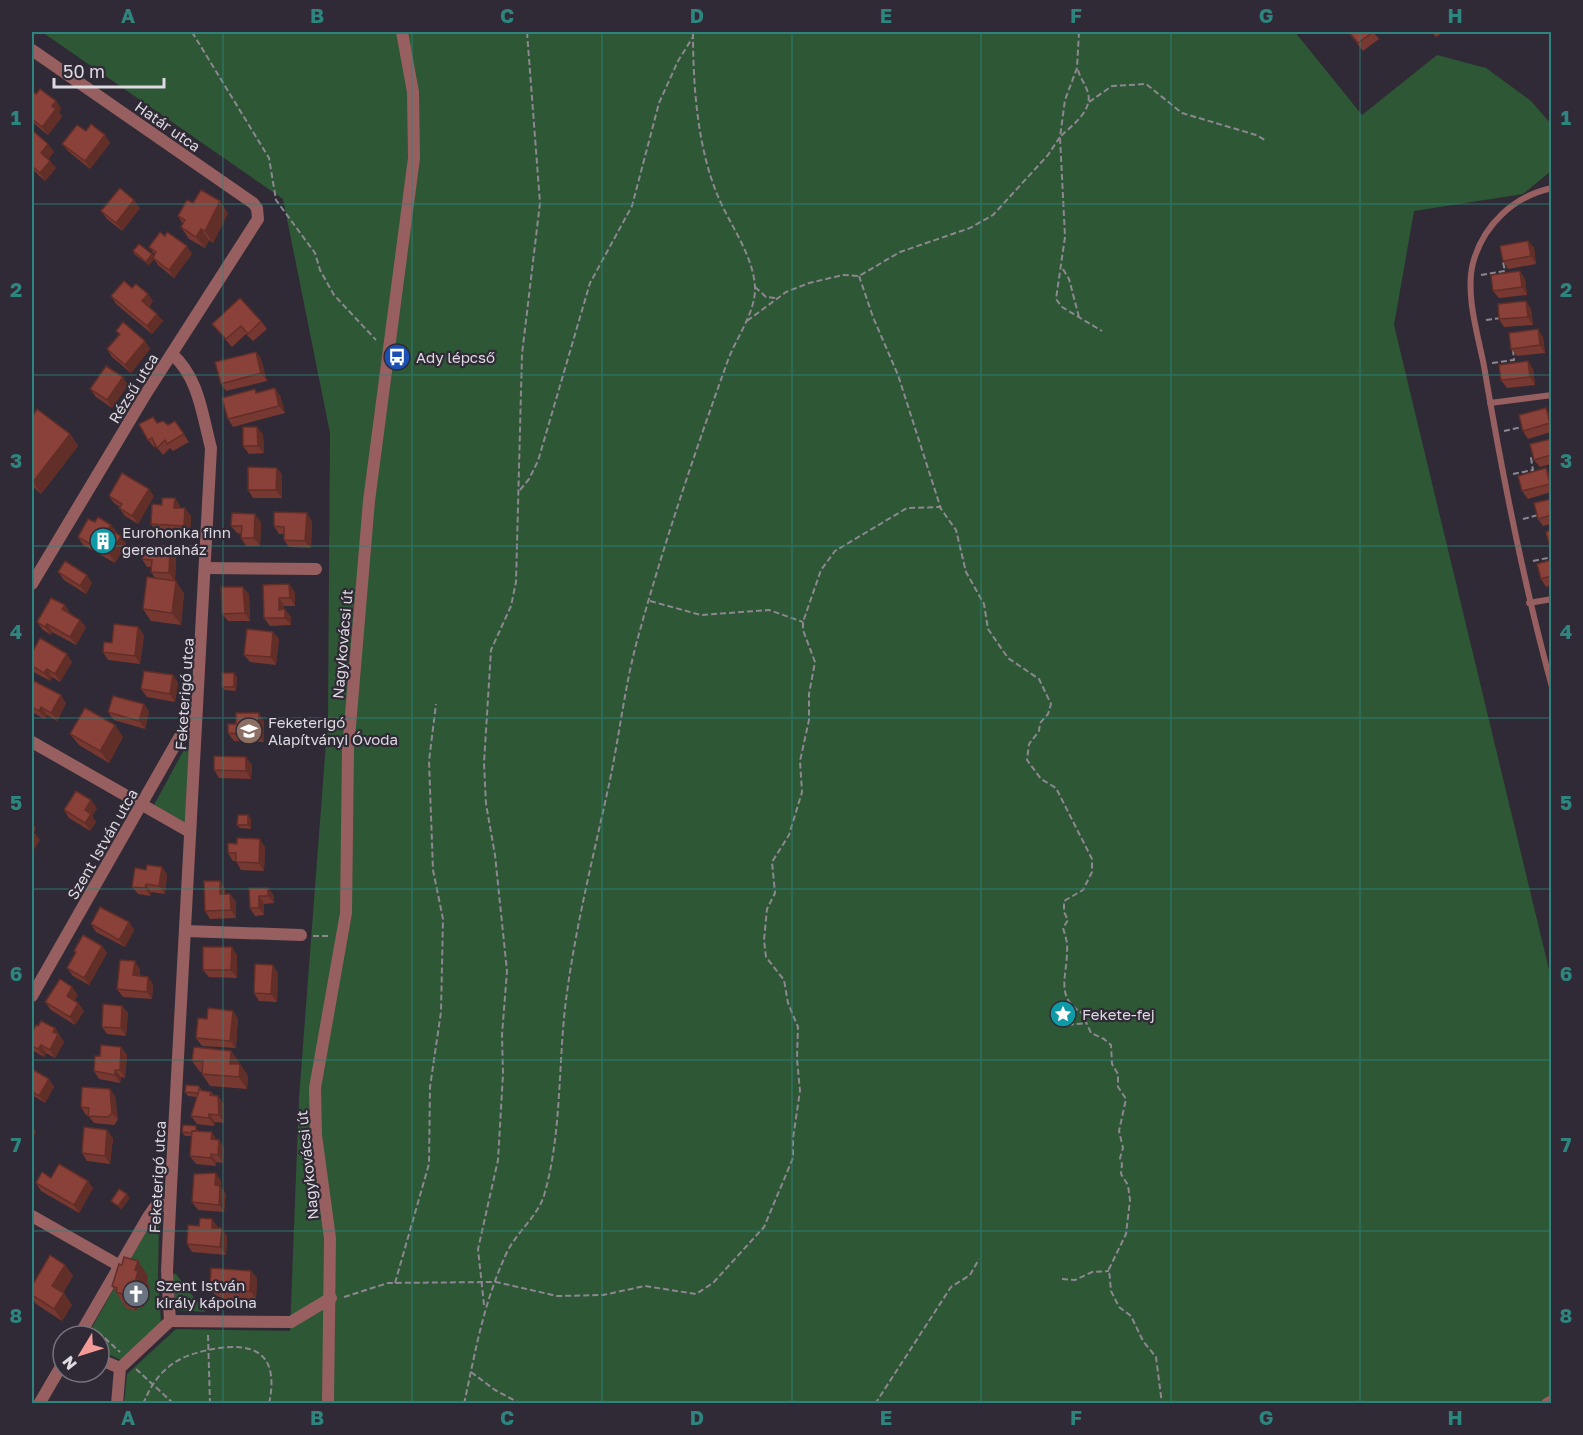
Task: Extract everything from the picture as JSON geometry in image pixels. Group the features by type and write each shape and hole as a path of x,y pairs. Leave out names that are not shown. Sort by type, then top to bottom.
{"street":[{"name":"Nagykovácsi út","path":"328,1404 330,1238 316,1135 315,1088 318,1059 343,936 348,888 348,750 369,501 414,158 413,92 402,32"},
{"name":"Határ utca","path":"32,50 257,208"},
{"name":"Rézsű utca","path":"32,584 172,354 250,233 258,219 257,208"},
{"name":"Feketerigó utca","path":"170,1321 167,1271 170,1204 211,448 193,379 184,365 172,354"},
{"path":"206,568 316,568"},
{"name":"Szent István utca","path":"32,996 197,707"},
{"path":"32,742 190,832"},
{"path":"186,931 301,936"},
{"path":"86,1324 155,1207 170,1204"},
{"path":"32,1216 120,1266"},
{"path":"117,1404 124,1365 170,1321 291,1322 331,1298"},
{"path":"111,1362 124,1365"},
{"path":"39,1404 51,1384"},
{"path":"1547,1404 1551,1401"}],"lane":[{"path":"1551,189 1539,191 1513,204 1486,232 1473,263 1472,276 1476,322 1490,403 1529,603 1551,687"},
{"path":"1490,403 1551,395"},
{"path":"1529,603 1551,599"}],"path":[{"path":"192,32 269,158 276,200 315,254 320,270 334,295 388,353"},
{"path":"484,1308 477,1249 498,1160 503,1061 502,1035 507,971 495,855 486,804 484,763 491,650 511,606 516,582 522,354 540,203 527,32"},
{"path":"464,1404 474,1344 484,1308 508,1250 536,1214 544,1196 552,1153 570,971 584,905 589,862 609,782 627,684 650,601 728,360 744,324 755,287 745,250 716,194 709,169 698,100 693,32"},
{"path":"1079,32 1077,68 1065,100 1060,137 1065,206 1062,267 1056,295 1062,307 1102,331"},
{"path":"520,490 529,479 538,461 590,283 632,206 659,103 678,61 693,37"},
{"path":"1077,68 1088,92 1089,102"},
{"path":"744,324 778,298 809,283 843,275 859,276 900,252 969,228 993,215 1048,155 1060,137 1084,112 1089,102 1112,86 1146,84 1182,113 1256,135 1265,140"},
{"path":"1505,277 1503,260 1507,260"},
{"path":"1062,267 1069,279 1079,317"},
{"path":"1472,276 1505,271"},
{"path":"859,276 873,317 898,375 940,507 956,530 966,572 984,604 988,629 1008,658 1039,679 1051,704 1048,714 1040,723 1039,731 1030,740 1026,757 1041,779 1056,788 1092,859 1092,872 1083,890 1064,901 1064,912 1068,920 1063,928 1068,949 1063,972 1066,996 1072,1008 1082,1013 1093,1035 1104,1039 1111,1045 1112,1064 1118,1074 1118,1087 1126,1104 1119,1131 1123,1148 1120,1158 1121,1174 1130,1194 1128,1224 1123,1243 1109,1271 1114,1299 1131,1316 1143,1341 1156,1357 1162,1404"},
{"path":"755,287 766,297 778,298"},
{"path":"1476,322 1504,318"},
{"path":"1515,365 1512,348 1516,348"},
{"path":"1484,364 1514,360"},
{"path":"1496,432 1525,427"},
{"path":"1534,475 1531,458 1537,457"},
{"path":"1504,475 1533,470"},
{"path":"331,1298 395,1283 482,1282 496,1282 557,1296 603,1295 645,1286 696,1294 713,1283 770,1216 778,1190 793,1158 793,1138 800,1091 796,1059 797,1023 788,1003 784,980 766,957 764,940 767,909 775,893 772,862 789,835 802,792 800,761 809,720 808,700 815,662 803,622 821,570 835,551 907,508 940,507"},
{"path":"1513,521 1540,515"},
{"path":"1521,563 1551,556 1551,547"},
{"path":"650,601 701,615 769,610 803,622"},
{"path":"395,1283 429,1164 430,1087 441,1012 443,919 433,863 429,761 436,704"},
{"path":"301,936 343,936"},
{"path":"1060,1011 1060,1019 1067,1025 1087,1023"},
{"path":"875,1404 951,1287 970,1275 979,1259"},
{"path":"1062,1279 1075,1280 1094,1271 1109,1271"},
{"path":"208,1320 210,1404"},
{"path":"111,1343 116,1347 124,1365 152,1383 174,1404"},
{"path":"143,1404 152,1383 168,1367 191,1354 238,1346 250,1347 261,1355 271,1371 272,1390 269,1404"},
{"path":"471,1372 495,1390 521,1404"}],"green space":[{"path":"42,32 1295,32 1362,115 1437,55 1486,68 1531,101 1551,124 1551,171 1523,194 1414,211 1394,325 1551,978 1551,1399 1545,1404 124,1403 127,1374 176,1329 290,1331 299,1098 328,716 330,433 283,199"},
{"path":"186,746 190,749 185,822 154,805"},
{"path":"156,1222 159,1225 158,1275 161,1323 121,1360 111,1355 111,1324 94,1324 151,1223"},
{"path":"173,1274 176,1274 205,1312 176,1310"}],"building":[{"path":"1349,32 1373,32 1358,43"},
{"path":"40,89 56,101 52,106 56,109 42,127 32,119 32,91 36,94"},
{"path":"91,124 105,135 85,161 62,144 77,125 86,131"},
{"path":"32,130 48,144 41,153 50,161 40,173 32,166"},
{"path":"120,188 134,200 116,223 101,211"},
{"path":"201,190 220,201 205,231 201,229 196,237 181,227 185,220 178,216 187,200 193,203"},
{"path":"160,232 165,236 167,232 187,246 169,270 153,258 156,252 149,247"},
{"path":"1528,241 1531,256 1503,261 1500,246"},
{"path":"139,244 152,254 146,262 133,251"},
{"path":"1520,271 1522,287 1493,291 1491,275"},
{"path":"124,281 132,288 136,284 148,294 142,301 157,314 147,326 111,296"},
{"path":"240,298 261,321 248,334 241,326 226,339 212,324"},
{"path":"1526,301 1528,317 1499,319 1498,304"},
{"path":"123,322 145,341 125,365 107,349 120,334 116,331"},
{"path":"1538,329 1540,345 1511,349 1509,333"},
{"path":"256,352 261,373 221,384 215,362"},
{"path":"1528,361 1530,377 1501,380 1499,365"},
{"path":"106,366 123,377 107,400 90,389"},
{"path":"275,388 279,406 228,419 222,398 255,389 256,393"},
{"path":"1546,408 1550,423 1523,431 1519,415"},
{"path":"37,409 70,434 33,482 32,417"},
{"path":"153,417 157,423 163,421 168,425 175,421 184,434 167,444 165,440 157,448 152,438 148,440 139,424"},
{"path":"243,427 257,427 258,446 243,446"},
{"path":"1551,439 1551,455 1534,460 1530,444"},
{"path":"248,467 277,468 276,490 248,490"},
{"path":"1546,468 1550,484 1522,491 1518,476"},
{"path":"122,473 149,489 132,516 119,508 122,504 109,496"},
{"path":"162,498 175,498 174,508 185,508 184,526 151,524 152,504 162,505"},
{"path":"1551,499 1551,515 1538,519 1534,503"},
{"path":"274,512 307,513 305,541 284,540 284,527 274,526"},
{"path":"232,513 255,514 254,538 241,538 242,526 231,526"},
{"name":"Eurohonka finn gerendaház","path":"98,517 111,525 108,529 121,536 110,555 78,537 88,519 95,522"},
{"path":"1551,530 1551,547 1550,547 1546,532"},
{"path":"142,547 170,549 169,573 151,572 152,560 142,559"},
{"path":"1551,560 1551,576 1541,579 1537,564"},
{"path":"65,561 87,575 80,586 58,572"},
{"path":"147,577 176,581 172,613 143,609"},
{"path":"289,584 290,598 279,598 279,610 285,609 285,618 264,618 263,585"},
{"path":"221,587 243,587 245,613 222,614"},
{"path":"51,598 65,605 62,609 80,620 70,637 47,624 45,627 37,622"},
{"path":"114,624 138,627 135,656 103,652 104,642 112,643"},
{"path":"247,629 273,632 271,657 244,655"},
{"path":"40,638 67,654 55,674 47,669 44,673 32,666 32,653"},
{"path":"144,671 173,675 170,694 141,689"},
{"path":"222,673 234,673 234,687 222,687"},
{"path":"32,680 61,695 51,713 41,707 39,711 32,707"},
{"path":"113,696 144,704 139,721 108,712"},
{"path":"85,708 115,725 100,751 70,734"},
{"path":"236,713 259,713 258,735 228,733 228,724 236,724"},
{"path":"214,756 246,757 246,771 214,770"},
{"path":"76,791 91,800 85,810 91,814 85,823 64,810"},
{"path":"238,815 248,815 248,825 237,825"},
{"path":"237,838 260,839 259,863 236,862 236,853 228,853 228,843 237,844"},
{"path":"147,865 162,867 159,886 146,884 145,888 132,887 135,868 146,870"},
{"path":"204,881 220,881 220,894 230,894 231,910 205,911"},
{"path":"249,888 268,888 268,896 259,896 259,908 250,908"},
{"path":"100,907 129,922 119,940 91,924"},
{"path":"83,935 102,946 84,978 67,968"},
{"path":"203,947 232,947 231,970 203,970"},
{"path":"120,960 135,961 133,975 148,977 147,992 117,989"},
{"path":"255,964 273,965 271,994 254,993"},
{"path":"60,979 72,987 67,996 78,1003 70,1017 45,1002"},
{"path":"103,1004 122,1006 121,1028 102,1027"},
{"path":"208,1008 233,1011 230,1041 196,1038 198,1018 207,1019"},
{"path":"41,1021 55,1028 53,1032 58,1034 50,1050 41,1045 38,1049 32,1046 32,1033"},
{"path":"101,1045 121,1047 120,1070 115,1070 115,1075 94,1071 95,1056 100,1056"},
{"path":"194,1047 231,1051 230,1064 240,1064 239,1077 202,1074 203,1061 192,1061"},
{"path":"32,1069 49,1079 39,1096 32,1091"},
{"path":"186,1085 199,1086 199,1093 185,1092"},
{"path":"82,1087 110,1089 112,1113 108,1117 88,1116 89,1108 81,1107"},
{"path":"199,1090 218,1096 219,1115 209,1114 209,1118 191,1116"},
{"path":"183,1125 196,1126 196,1131 182,1132"},
{"path":"84,1127 107,1130 105,1156 82,1153"},
{"path":"192,1131 212,1132 211,1139 219,1140 218,1155 211,1154 211,1158 190,1156"},
{"path":"59,1164 88,1181 74,1205 36,1183 42,1172 51,1178"},
{"path":"216,1173 215,1185 220,1186 219,1205 192,1202 194,1174"},
{"path":"119,1189 127,1194 118,1206 111,1201"},
{"path":"200,1218 212,1219 212,1228 222,1228 220,1247 187,1244 188,1225 199,1226"},
{"path":"50,1255 65,1265 52,1286 64,1293 54,1309 32,1295 32,1286"},
{"path":"124,1257 138,1261 135,1270 138,1271 132,1293 127,1291 126,1295 116,1292 117,1288 112,1286 119,1264 122,1265"},
{"path":"211,1268 251,1271 250,1291 217,1292 217,1289 210,1288"}],"place":[{"name":"Ady lépcső","path":"397,357"},
{"name":"Eurohonka finn gerendaház","path":"103,541"},
{"name":"Feketerigó Alapítványi Óvoda","path":"249,731"},
{"name":"Fekete-fej","path":"1063,1014"},
{"name":"Szent István király kápolna","path":"136,1294"}]}
